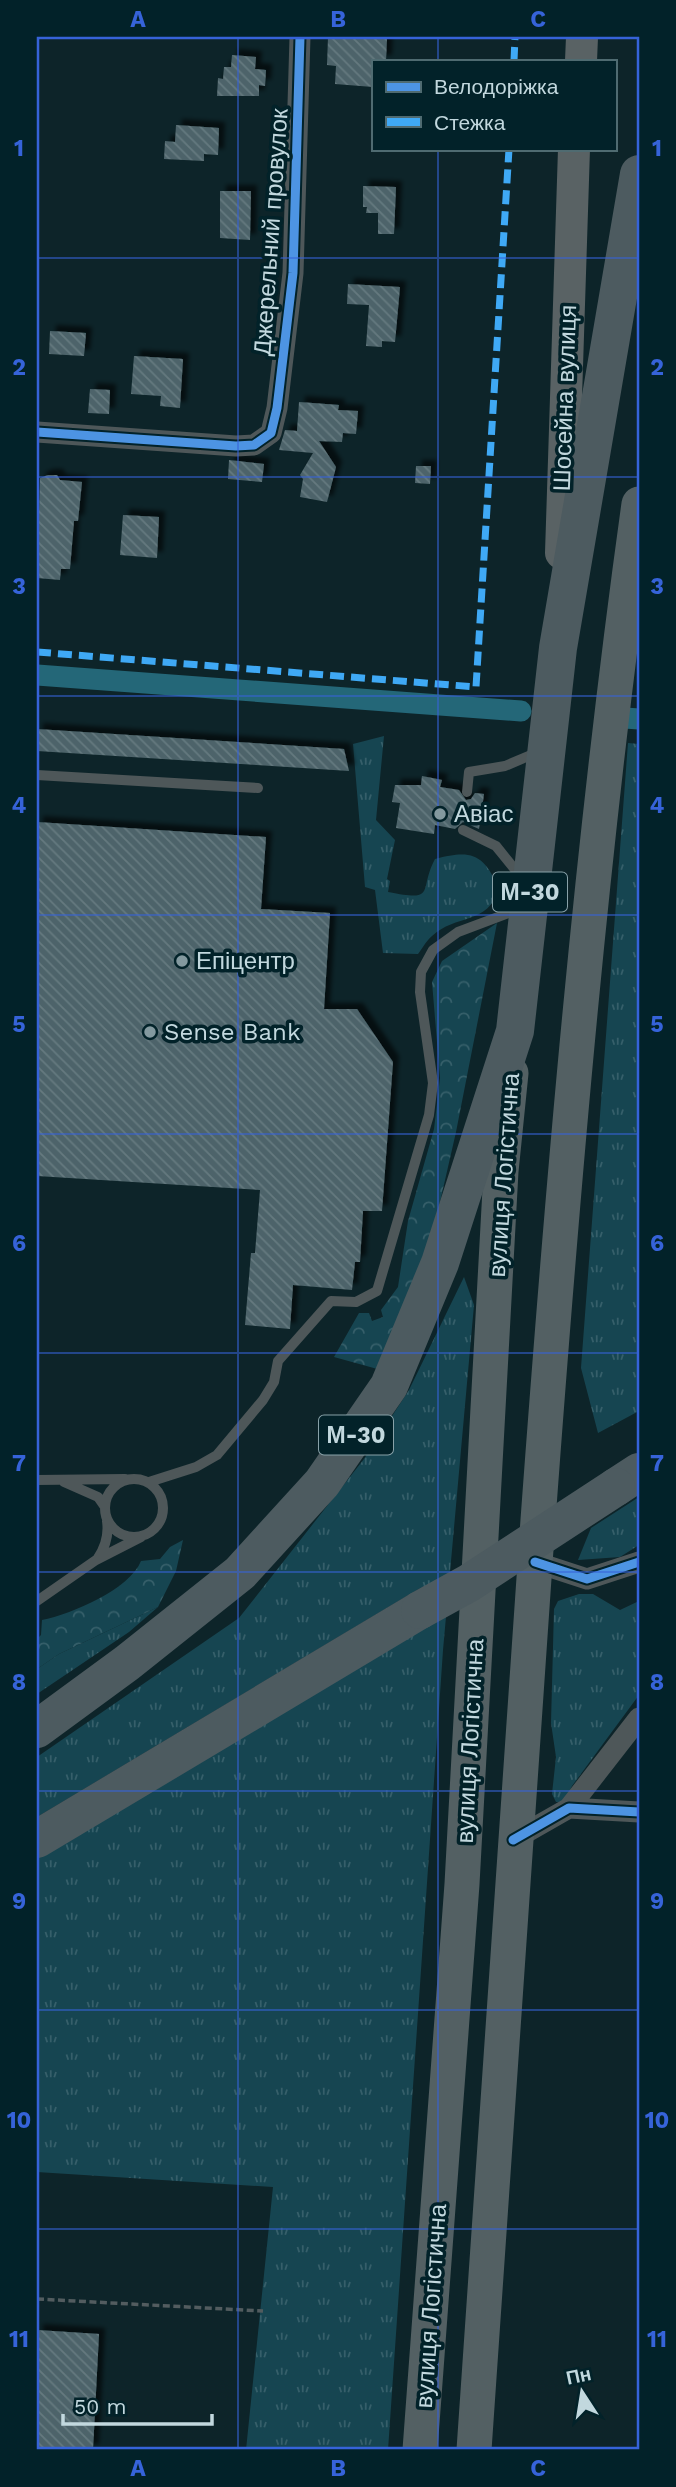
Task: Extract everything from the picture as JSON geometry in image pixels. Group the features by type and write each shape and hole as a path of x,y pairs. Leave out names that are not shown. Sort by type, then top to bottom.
{"highway":[{"name":"М-30","path":"37,1728 127,1663 240,1573 322,1483 382,1397 440,1264 515,1031 558,648 639,174"},
{"path":"37,1839 469,1583 627,1479"}],"main road":[{"path":"581,60 582,37"},
{"name":"Шосейна вулиця","path":"558,648 574,150"},
{"path":"474,2450 513,1840 565,1163 611,705 622,668 639,504"},
{"name":"вулиця Логістична","path":"421,2450 462,1884 501,1171 515,1031"}],"street":[{"name":"Джерельний провулок","path":"37,432 236,446 254,445 271,433 277,408 293,273 300,37"},
{"path":"535,1562 587,1578 639,1562"},
{"path":"513,1840 569,1808 639,1718"},
{"path":"569,1808 639,1812"}],"lane":[{"path":"467,792 469,772 505,766 546,750"},
{"path":"37,775 258,789"},
{"path":"37,1480 129,1479 149,1482 195,1467 217,1455 263,1400 274,1382 278,1361 331,1301 356,1301 377,1291 429,1115 433,1083 420,992 421,972 433,950 458,932 529,898 496,846 463,830"},
{"path":"96,1560 104,1549 108,1532 105,1512 112,1488 129,1479"},
{"path":"62,1480 98,1497 118,1532 127,1536 145,1535"},
{"path":"37,1601 96,1560 145,1535 159,1522 163,1505 156,1488 149,1482"}],"path":[{"path":"37,2299 262,2311"}],"green space":[{"path":"384,736 376,820 395,840 387,879 390,881 388,892 414,896 420,894 424,891 435,859 459,855 468,855 482,861 499,889 487,908 479,914 441,929 418,954 383,953 375,890 365,887 353,744"},
{"path":"628,743 639,744 639,1411 598,1433 581,1368"},
{"path":"497,923 456,1132 421,1285 381,1370 334,1357 359,1313 369,1313 372,1321 383,1317 381,1310 398,1287 408,1221 434,1129 440,1078 432,982 442,961"},
{"path":"464,1277 474,1305 443,1650 388,2450 246,2450 273,2187 37,2172 37,1856 422,1587 37,1817 37,1757 239,1618 364,1459 409,1390"},
{"path":"639,1497 639,1545 620,1557 578,1560 591,1528"},
{"path":"183,1540 176,1571 158,1607 59,1654 37,1669 37,1639 41,1635 42,1620 99,1599 125,1581 141,1561 160,1559 170,1547"},
{"path":"579,1594 593,1594 620,1610 639,1601 639,1695 572,1786 564,1802 556,1802 552,1794 556,1757 551,1723 554,1609 558,1601"},
{"path":"158,1607 129,1632 37,1694 37,1669 59,1654"}],"building":[{"path":"328,37 387,37 386,60 372,60 372,87 335,84 336,66 327,65"},
{"path":"232,55 256,57 255,69 266,70 265,86 259,85 259,96 217,96 218,78 223,79 224,67 231,67"},
{"path":"176,125 219,128 218,155 204,154 204,161 164,159 165,141 175,142"},
{"path":"363,186 396,187 394,234 378,234 378,213 366,213 367,207 363,207"},
{"path":"220,191 251,191 250,240 220,238"},
{"path":"348,284 400,287 395,342 382,341 382,347 366,346 369,305 347,304"},
{"path":"50,331 86,333 84,356 49,354"},
{"path":"134,356 183,359 180,408 160,406 161,396 131,394"},
{"path":"90,389 110,390 109,414 88,413"},
{"path":"299,402 339,405 338,410 358,411 356,434 343,433 342,442 319,441 336,467 327,502 300,497 303,479 300,475 313,453 279,450 285,430 297,431"},
{"path":"229,460 264,464 262,482 228,479"},
{"path":"416,466 431,466 430,484 415,483"},
{"path":"57,475 60,480 82,482 78,521 74,521 70,569 61,569 60,580 37,578 40,478"},
{"path":"123,515 159,517 157,558 120,555"},
{"path":"37,729 344,749 349,771 37,751"},
{"name":"Авіас","path":"422,776 442,780 440,787 459,790 466,800 471,799 475,793 484,794 479,829 463,822 455,829 435,825 434,834 396,828 400,803 392,802 395,785 421,785"},
{"name":"Епіцентр","path":"37,822 266,837 261,909 330,913 324,1009 357,1009 393,1062 382,1211 363,1211 360,1262 355,1262 352,1290 293,1285 290,1329 245,1325 260,1190 37,1176"},
{"path":"37,2330 99,2334 93,2450 37,2450"}],"waterway":[{"path":"37,675 521,711"},
{"path":"625,718 639,719"}],"marked path":[{"path":"514,60 515,37"},
{"path":"37,652 476,687 509,150"}],"cycle path":[{"path":"37,432 236,446 254,445 271,433 277,408 293,273 300,37"},
{"path":"535,1562 587,1579 639,1562"},
{"path":"513,1840 569,1808 639,1812"}],"place":[{"name":"Авіас","path":"440,814"},
{"name":"Епіцентр","path":"182,961"},
{"name":"Sense Bank","path":"150,1032"}]}
